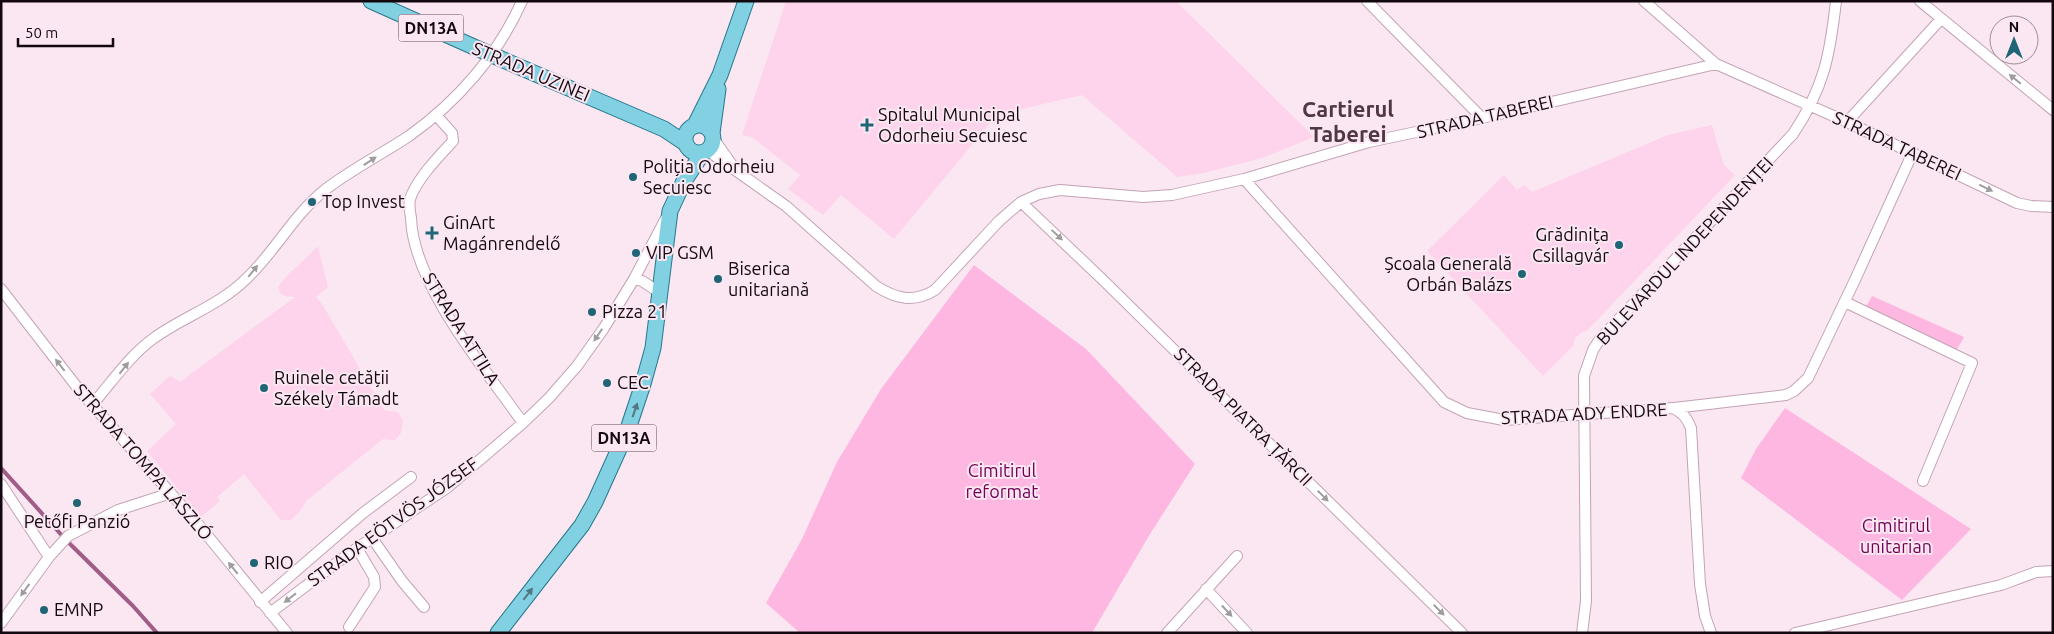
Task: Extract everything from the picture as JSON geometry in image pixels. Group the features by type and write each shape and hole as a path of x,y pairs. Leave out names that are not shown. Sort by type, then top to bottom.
{"main road":[{"name":"STRADA UZINEI","path":"371,1 492,56 664,129"},
{"name":"DN13A","path":"684,181 685,134 694,126 720,75 746,1"},
{"name":"DN13A","path":"498,633 582,525 595,502 628,429 644,384 652,348 670,211 684,181 709,144 720,75"},
{"name":"DN13A","path":"664,129 704,126 709,144"},
{"name":"DN13A","path":"664,129 694,153 709,144"}],"street":[{"path":"92,405 140,348 161,333 220,299 248,278 303,209 327,188 409,136 436,115 492,56 503,39 522,1"},
{"path":"1367,1 1482,118"},
{"path":"1644,1 1716,64"},
{"name":"BULEVARDUL INDEPENDENȚEI","path":"1582,633 1586,601 1584,376 1593,350 1600,338 1793,134 1811,105 1823,78 1829,55 1836,1"},
{"path":"1920,1 2053,110"},
{"path":"1847,122 1941,19"},
{"name":"STRADA TABEREI","path":"709,144 737,172 786,206 876,286 892,296 901,298 920,298 935,290 999,221 1021,202 1039,194 1060,190 1159,198 1244,180 1369,142 1716,64 1811,105 2018,203 2031,206 2053,206"},
{"name":"STRADA ATTILA","path":"436,115 452,133 453,141 430,166 410,200 411,227 415,249 426,276 452,322 523,423"},
{"path":"1673,408 1786,395 1794,392 1808,378 1845,302 1913,152"},
{"name":"STRADA ADY ENDRE","path":"1244,180 1444,402 1467,413 1492,419 1583,415 1673,408 1682,412 1691,428 1700,584 1705,616 1711,633"},
{"name":"STRADA PIATRA ȚĂRCII","path":"1021,202 1104,280 1462,633"},
{"name":"STRADA EÖTVÖS JÓZSEF","path":"270,613 357,548 448,487 523,423 549,398 577,366 604,328 634,280 670,211"},
{"path":"634,280 642,281 659,292"},
{"name":"STRADA TOMPA LÁSZLÓ","path":"1,289 92,405 171,493 286,633"},
{"path":"1845,302 1972,363 1923,481"},
{"path":"260,602 357,519 411,477"},
{"path":"1,484 50,557"},
{"path":"1,623 68,536 118,510 171,493"},
{"path":"372,538 402,581 424,607"},
{"path":"349,627 375,587 374,577 357,548"},
{"path":"1167,633 1237,556"},
{"path":"1796,633 2001,585 2036,572 2053,571"},
{"path":"1206,589 1247,633"}],"shaded area":[{"name":"Spitalul Municipal Odorheiu Secuiesc","path":"786,1 1176,1 1314,137 1262,158 1204,173 1177,177 1082,95 997,115 894,239 841,195 823,215 788,189 800,175 752,137 742,135"},
{"path":"1712,125 1724,165 1735,175 1587,331 1582,332 1575,338 1573,346 1543,376 1427,251 1504,175 1517,190 1524,185 1532,192 1668,135"},
{"path":"318,246 328,287 316,297 322,304 384,410 398,412 403,421 401,433 395,440 383,439 306,501 301,510 291,520 281,520 244,474 217,497 220,501 201,517 147,451 176,424 150,394 170,376 180,382 295,297 285,296 280,293 278,287"}],"green space":[{"name":"Cimitirul reformat","path":"974,265 1086,349 1195,464 1150,534 1092,633 800,633 766,603 802,539 837,462 881,389"},
{"path":"1872,296 1964,337 1956,351 1865,308"},
{"name":"Cimitirul unitarian","path":"1785,408 1971,529 1902,600 1741,478 1756,449"}],"waterway":[{"path":"1,468 66,540 133,606 157,633"}],"place":[{"name":"Spitalul Municipal Odorheiu Secuiesc","path":"867,125"},
{"name":"Poliția Odorheiu Secuiesc","path":"633,177"},
{"name":"Top Invest","path":"312,202"},
{"name":"GinArt Magánrendelő","path":"432,233"},
{"name":"Grădinița Csillagvár","path":"1619,245"},
{"name":"VIP GSM","path":"636,253"},
{"name":"Școala Generală Orbán Balázs","path":"1522,274"},
{"name":"Biserica unitariană","path":"718,279"},
{"name":"Pizza 21","path":"592,312"},
{"name":"CEC","path":"607,383"},
{"name":"Ruinele cetății Székely Támadt","path":"264,388"},
{"name":"Petőfi Panzió","path":"77,503"},
{"name":"RIO","path":"254,563"},
{"name":"EMNP","path":"44,610"}],"district":[{"name":"Cartierul Taberei","path":"1348,122"}]}
